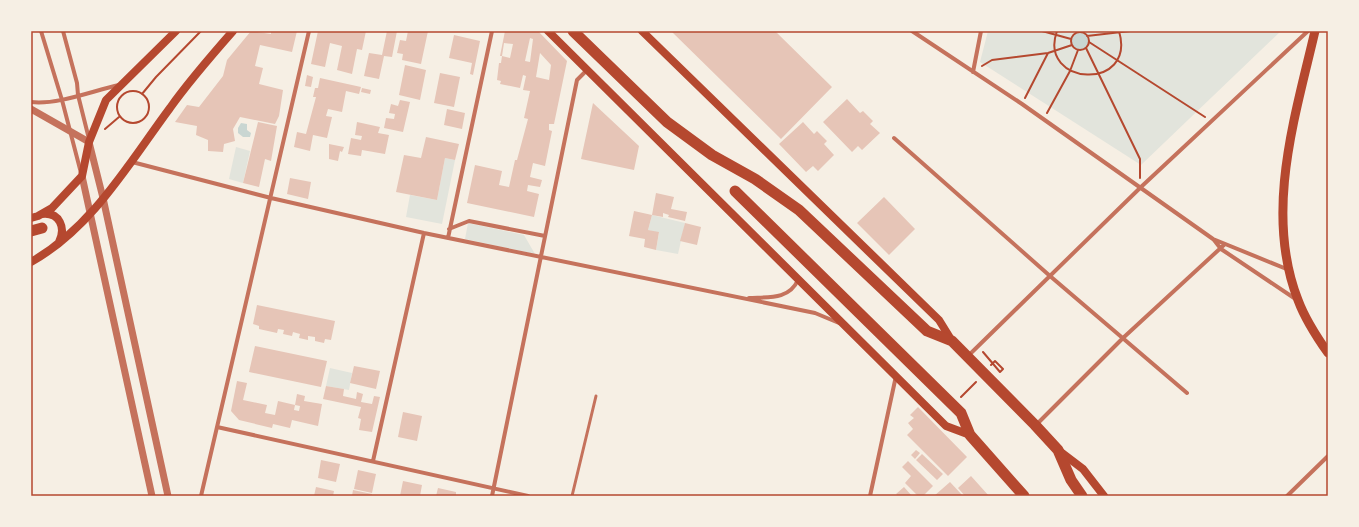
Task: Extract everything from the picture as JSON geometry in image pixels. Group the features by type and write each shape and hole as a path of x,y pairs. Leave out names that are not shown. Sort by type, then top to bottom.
{"highway":[{"path":"573,31 667,122 712,155 755,178 799,210 927,331 952,341 1058,450 1071,480 1082,496"},
{"path":"735,191 961,413 970,435 1024,496"}],"main road":[{"path":"34,217 58,202 82,176 89,142 102,107 110,94 176,31"},
{"path":"31,262 56,246 91,213 132,162 170,107 206,60 233,31"},
{"path":"548,31 586,71 946,426 970,435"},
{"path":"642,31 939,320 952,341"},
{"path":"1315,31 1291,134 1285,169 1283,199 1289,270 1298,300 1313,332 1328,353"},
{"path":"34,217 48,214 57,218 60,222 62,235 56,246"},
{"path":"1058,450 1083,469 1104,496"}],"street":[{"path":"41,31 62,100 91,213 152,496"},
{"path":"63,31 77,84 78,95 103,198 168,496"},
{"path":"201,496 309,31"},
{"path":"448,238 492,31"},
{"path":"912,31 1022,104 1214,239 1289,270"},
{"path":"973,72 981,31"},
{"path":"968,356 1141,187 1308,31"},
{"path":"492,496 577,80 586,71"},
{"path":"31,102 62,100 121,84"},
{"path":"31,110 70,130 89,142"},
{"path":"894,138 1050,276 1187,393"},
{"path":"132,162 271,198 424,233 815,313 845,326"},
{"path":"449,229 469,220 545,236"},
{"path":"373,461 424,233"},
{"path":"1214,239 1221,249 1298,300"},
{"path":"1035,425 1123,338 1226,244"},
{"path":"743,298 783,296 795,287 798,280"},
{"path":"870,496 896,376"},
{"path":"217,427 528,496"},
{"path":"1287,496 1328,456"}],"lane":[{"path":"572,496 596,396"}],"path":[{"path":"142,94 156,77 202,31"},
{"path":"1042,31 1071,39"},
{"path":"1057,31 1056,50 1058,58 1070,71 1079,75 1089,76 1099,74 1109,68 1116,60 1121,46 1119,31"},
{"path":"1087,36 1119,31 1130,31"},
{"path":"1071,39 1077,32 1084,32 1089,42 1211,121"},
{"path":"1071,39 1072,45 1078,50"},
{"path":"1078,50 1086,48 1089,42"},
{"path":"973,72 992,60 1048,53 1072,45"},
{"path":"1086,48 1140,159 1141,187"},
{"path":"1043,120 1070,71 1078,50"},
{"path":"1022,104 1048,53"},
{"path":"133,91 142,94 146,98 149,109 144,119 140,122 129,123 119,117 117,112 117,102 123,94 133,91"},
{"path":"102,132 119,117"},
{"path":"978,346 1000,372 1003,369 995,361 990,367"},
{"path":"958,401 979,378"}],"shaded area":[{"path":"988,31 1281,31 1141,165 980,62"},
{"path":"1080,32 1086,35 1089,41 1086,47 1080,50 1074,47 1071,41 1074,35"},
{"path":"241,123 247,124 247,130 251,133 250,137 243,137 238,133 238,128"},
{"path":"236,147 250,151 243,183 229,179"},
{"path":"445,158 455,160 442,224 406,217 410,195 437,200"},
{"path":"652,215 685,223 678,254 656,250 659,233 648,230"},
{"path":"468,223 524,235 535,254 465,239"},
{"path":"330,368 352,373 349,390 326,386"}],"building":[{"path":"251,31 271,34 271,31 297,31 292,52 260,45 255,66 263,68 259,84 283,90 279,116 275,124 240,117 233,129 235,141 224,144 223,152 208,151 208,140 196,135 197,126 175,122 187,105 199,107 223,76 227,60"},
{"path":"318,31 366,31 362,50 357,49 352,74 337,70 342,46 330,43 325,67 311,64"},
{"path":"387,31 397,31 392,57 384,56 379,79 364,76 369,53 382,55"},
{"path":"408,31 428,31 421,64 402,60 403,54 397,53 400,40 406,41"},
{"path":"505,31 538,31 567,61 554,124 549,124 549,130 552,131 545,166 533,163 530,177 542,180 540,187 528,185 527,191 539,194 534,217 467,203 475,165 502,171 499,185 509,187 515,160 517,160 528,119 524,118 530,91 523,90 526,76 523,75 520,88 500,84 501,81 497,80 499,63 501,63 502,56 500,56","holes":["530,38 533,39 530,62 525,61","504,43 513,44 510,58 502,56","540,53 551,65 549,80 536,77"]},
{"path":"671,31 775,31 832,87 781,139"},
{"path":"454,35 480,41 473,75 470,74 472,63 449,58"},
{"path":"405,65 426,70 420,100 399,95"},
{"path":"440,73 460,77 454,107 434,103"},
{"path":"307,75 313,77 311,87 305,86"},
{"path":"320,78 361,87 359,94 346,91 342,112 328,109 326,116 332,117 327,138 313,135 310,151 294,147 297,132 306,134 316,97 313,97 315,88 318,88"},
{"path":"362,88 371,90 370,94 361,92"},
{"path":"847,99 860,113 863,111 873,121 870,124 880,133 862,150 858,146 852,152 823,122"},
{"path":"400,100 410,102 403,132 384,128 386,118 394,119 395,114 389,113 391,104 398,106"},
{"path":"593,103 639,146 634,170 581,159"},
{"path":"447,109 465,113 462,129 444,125"},
{"path":"258,122 277,126 271,161 265,159 259,187 243,183"},
{"path":"357,122 380,127 378,133 389,135 385,154 362,150 361,156 348,154 351,138 361,140 362,136 355,135"},
{"path":"803,122 814,134 817,131 827,141 824,144 834,155 818,171 813,166 806,172 779,144"},
{"path":"426,137 459,144 455,160 445,158 437,200 396,192 404,155 421,158"},
{"path":"329,144 344,147 342,152 340,151 338,161 329,159"},
{"path":"290,178 311,182 308,199 287,194"},
{"path":"656,193 674,197 671,209 687,212 685,221 668,217 669,215 663,213 663,217 652,215"},
{"path":"884,197 915,229 889,255 857,223"},
{"path":"634,211 652,215 648,230 659,232 656,250 644,247 645,239 629,236"},
{"path":"685,223 701,227 697,245 680,241"},
{"path":"257,305 335,321 331,340 325,339 324,343 315,341 315,337 308,336 308,340 299,338 300,334 293,332 292,336 283,334 284,330 278,329 277,333 259,329 259,326 253,324"},
{"path":"255,346 327,361 321,387 249,372"},
{"path":"354,366 380,371 376,389 350,383"},
{"path":"237,381 247,383 243,400 267,405 265,413 275,415 278,401 295,405 297,394 305,396 304,401 322,404 318,426 292,420 290,428 273,424 272,428 239,420 231,411","holes":["295,405 300,406 299,411 294,410"]},
{"path":"326,386 344,389 343,396 356,399 357,392 363,394 361,402 372,404 374,396 380,397 372,432 359,430 361,419 358,418 361,407 323,399"},
{"path":"918,407 967,457 948,476 907,435 913,429 908,423 914,418 910,415"},
{"path":"403,412 422,416 417,441 398,437"},
{"path":"916,450 920,453 915,459 911,455"},
{"path":"922,454 943,474 937,480 916,460"},
{"path":"321,460 340,464 336,482 318,478"},
{"path":"908,461 933,486 923,496 918,496 905,483 911,476 902,467"},
{"path":"358,470 376,474 372,493 354,489"},
{"path":"971,476 989,496 965,496 958,488"},
{"path":"403,481 422,485 420,496 400,496"},
{"path":"950,482 963,496 934,496"},
{"path":"316,487 334,491 333,496 314,496"},
{"path":"904,487 912,496 898,496 896,494"},
{"path":"438,488 456,492 456,496 436,496"},
{"path":"353,490 372,494 372,496 352,496"}]}
